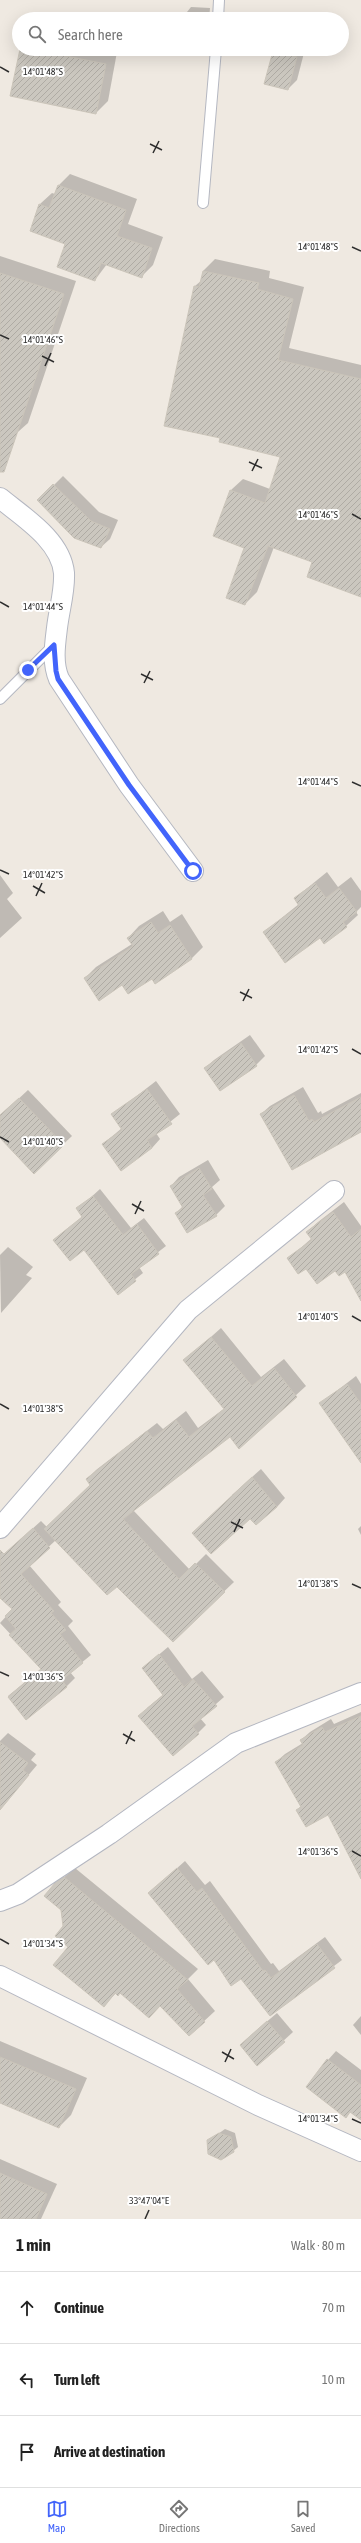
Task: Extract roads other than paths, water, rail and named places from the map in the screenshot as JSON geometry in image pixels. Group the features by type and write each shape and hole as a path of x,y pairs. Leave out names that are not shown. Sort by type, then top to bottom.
{"street":[{"path":"0,498 40,532 54,547 61,560 63,579 54,645 58,679 129,785 193,871"},
{"path":"0,1528 128,1382 153,1349 188,1310 334,1191"},
{"path":"0,1902 18,1894 109,1834 236,1743 361,1693"},
{"path":"0,1976 258,2105 361,2151"}],"lane":[{"path":"218,12 219,0"},
{"path":"203,203 215,56"},
{"path":"0,699 54,645"}]}
